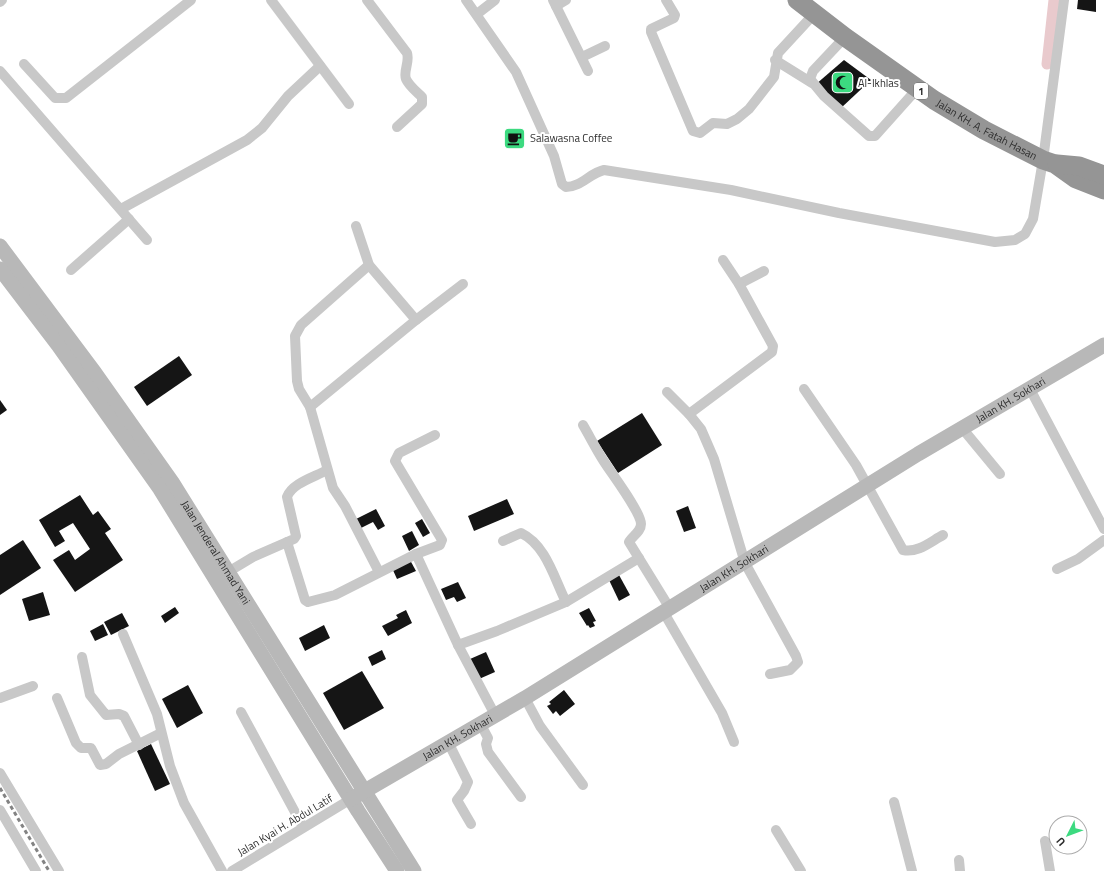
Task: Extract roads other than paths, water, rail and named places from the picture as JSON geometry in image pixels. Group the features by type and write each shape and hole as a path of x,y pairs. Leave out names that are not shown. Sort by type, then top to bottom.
{"highway":[{"name":"Jalan KH. A. Fatah Hasan","path":"798,0 845,38 917,89 984,130 1049,162 1076,179 1104,190"},
{"name":"1","path":"1049,162 1079,166 1104,175"}],"main road":[{"name":"Jalan Jenderal Ahmad Yani","path":"0,246 95,373 166,486 351,799 397,871"},
{"name":"Jalan Jenderal Ahmad Yani","path":"0,269 166,486 228,572 414,871"},
{"name":"Jalan KH. Sokhari","path":"351,799 525,698 666,609 745,563 868,485 1104,345"}],"street":[{"path":"24,64 55,98 66,98 179,4 191,0"},
{"path":"271,0 349,104"},
{"path":"367,0 407,53 409,61 405,77 422,97 422,104 397,127"},
{"path":"466,0 516,72 554,156 562,184 566,187 577,185 595,173 604,170 731,190 824,210 995,242 1015,240 1026,234 1033,219 1049,162 1064,0"},
{"path":"477,14 495,0"},
{"path":"566,0 554,3 588,71"},
{"path":"666,0 676,15 674,18 651,28 651,32 693,131 700,133 713,123 727,124 749,110 774,77 775,60 778,53 814,14"},
{"path":"812,83 810,75 812,71 845,38"},
{"path":"582,57 605,46"},
{"path":"775,60 812,83 871,137 875,136 917,89"},
{"path":"121,209 247,140 262,128 288,96 320,66"},
{"path":"0,71 147,240"},
{"path":"71,270 129,219"},
{"path":"356,226 369,265 416,320"},
{"path":"689,414 772,352 773,346 739,284 723,260"},
{"path":"369,265 301,326 295,336 297,381 299,389 310,407 327,470 336,496 345,506 380,572"},
{"path":"739,284 764,270"},
{"path":"310,407 416,320 463,284"},
{"path":"804,388 868,485 903,550 910,552 917,550 943,535"},
{"path":"1030,389 1104,529"},
{"path":"667,392 689,414 701,429 714,459 745,563 798,662 790,670 770,674"},
{"path":"583,425 603,460 638,514 641,524 638,531 629,542 722,713 734,742"},
{"path":"962,428 1000,474"},
{"path":"288,542 305,600 308,602 335,595 416,554 438,547 442,540 395,461 399,453 434,435"},
{"path":"228,572 253,557 294,539 296,536 287,497 295,487 327,470"},
{"path":"503,541 521,533 530,538 540,547 566,602"},
{"path":"1057,569 1078,559 1104,540"},
{"path":"416,554 458,644 495,715"},
{"path":"458,644 497,631 566,602 639,558"},
{"path":"123,634 153,703 170,766 184,803 222,871"},
{"path":"82,657 90,695 106,715 119,714 124,716 139,745"},
{"path":"0,698 33,686"},
{"path":"57,698 76,743 81,748 91,748 100,765 106,764 119,754 161,733"},
{"path":"525,698 540,726 583,785"},
{"path":"241,712 303,827"},
{"path":"480,723 488,738 486,744 488,752 521,797"},
{"path":"448,742 468,782 464,791 457,800 471,824"},
{"path":"0,773 59,871"},
{"name":"Jalan Kyai H. Abdul Latif","path":"232,871 351,799"},
{"path":"894,802 912,871"},
{"path":"0,810 36,871"},
{"path":"776,830 801,871"},
{"path":"1045,842 1050,871"},
{"path":"959,860 960,871"}],"waterway":[{"path":"1047,64 1054,0"}],"railway":[{"path":"0,788 49,871"}],"place":[{"name":"Al-Ikhlas","path":"843,83"},
{"name":"Salawasna Coffee","path":"514,138"}]}
